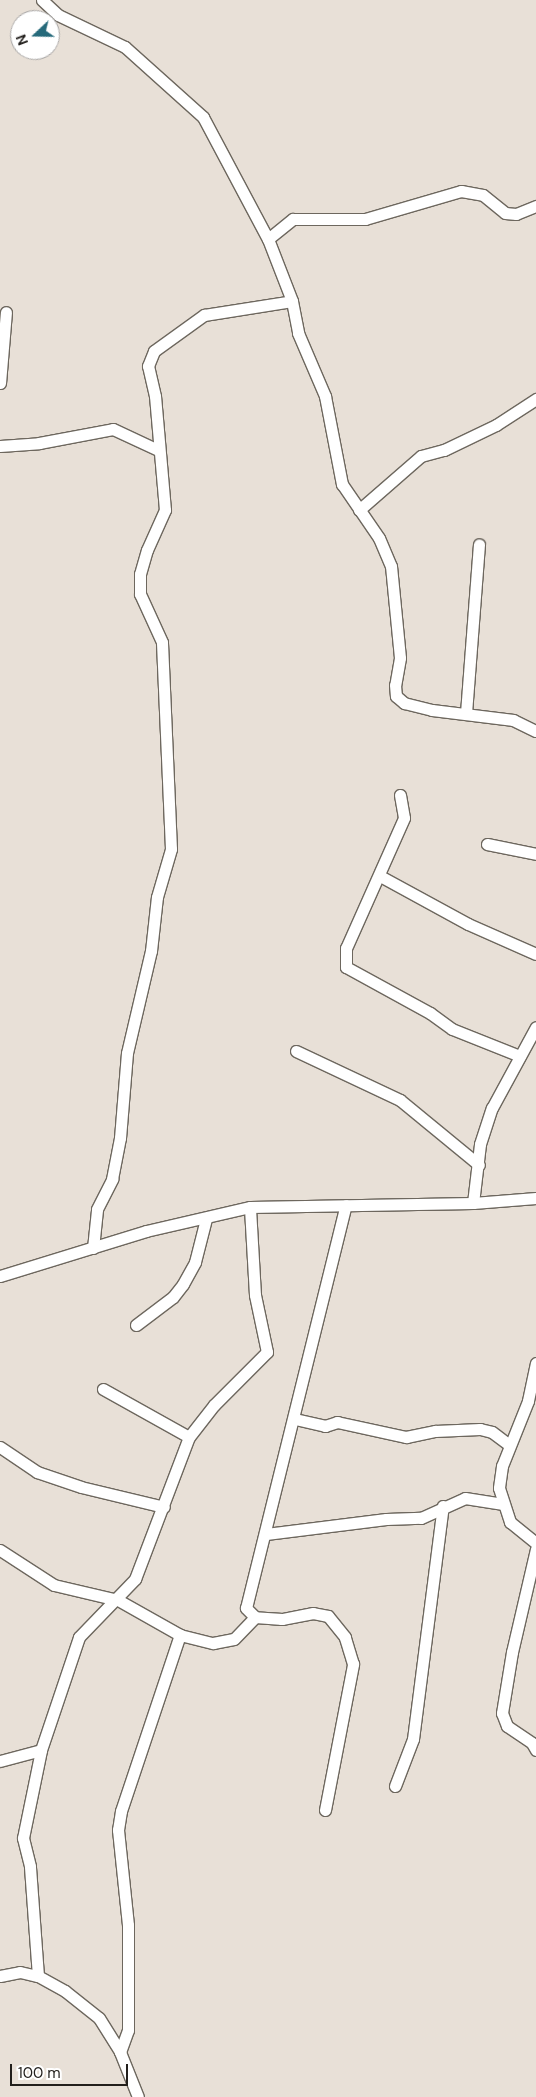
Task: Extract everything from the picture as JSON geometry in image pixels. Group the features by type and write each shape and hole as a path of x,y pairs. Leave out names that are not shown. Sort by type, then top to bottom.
{"street":[{"path":"42,0 58,16 126,47 203,117 268,239 292,301 298,333 325,396 342,484 379,538 391,566 400,658 395,685 396,696 404,703 432,710 514,720 536,731"},
{"path":"268,239 292,219 365,219 461,191 482,195 505,213 516,214 536,206"},
{"path":"93,1248 97,1209 112,1179 120,1138 127,1053 151,951 157,897 171,849 162,642 140,594 140,574 146,550 165,510 158,450 155,396 148,366 154,351 204,315 292,301"},
{"path":"0,383 6,312"},
{"path":"358,510 421,456 444,450 496,425 536,399"},
{"path":"0,446 38,443 113,429 158,450"},
{"path":"466,713 479,544"},
{"path":"400,795 404,818 380,876 346,948 346,967 430,1013 452,1029 520,1056"},
{"path":"487,844 536,854"},
{"path":"380,876 468,924 536,954"},
{"path":"473,1203 480,1144 492,1108 536,1027"},
{"path":"296,1051 400,1100 479,1165"},
{"path":"0,1276 146,1231 250,1207 473,1203 536,1198"},
{"path":"325,1810 353,1664 346,1637 328,1616 313,1613 282,1619 255,1617 246,1608 295,1420 346,1205"},
{"path":"38,1976 30,1866 23,1838 41,1750 79,1637 118,1600 135,1579 189,1437 214,1405 267,1352 255,1295 250,1207"},
{"path":"136,1325 173,1297 183,1284 195,1262 206,1218"},
{"path":"536,1363 532,1403 509,1445 499,1488 502,1504 510,1522 536,1543"},
{"path":"103,1389 189,1437"},
{"path":"295,1420 325,1426 337,1422 406,1437 436,1431 480,1429 492,1432 509,1445"},
{"path":"0,1447 37,1472 81,1487 164,1506"},
{"path":"266,1534 386,1519 421,1518 443,1506 465,1498 502,1504"},
{"path":"396,1786 413,1740 443,1506"},
{"path":"536,1549 512,1652 502,1713 507,1726 532,1743 536,1750"},
{"path":"0,1550 54,1585 118,1600 180,1635 213,1643 234,1639 255,1617"},
{"path":"120,2052 128,2030 128,1926 118,1830 121,1811 180,1635"},
{"path":"0,1761 41,1750"},
{"path":"0,1976 20,1972 38,1976 66,1991 99,2018 120,2052 138,2097"}]}
